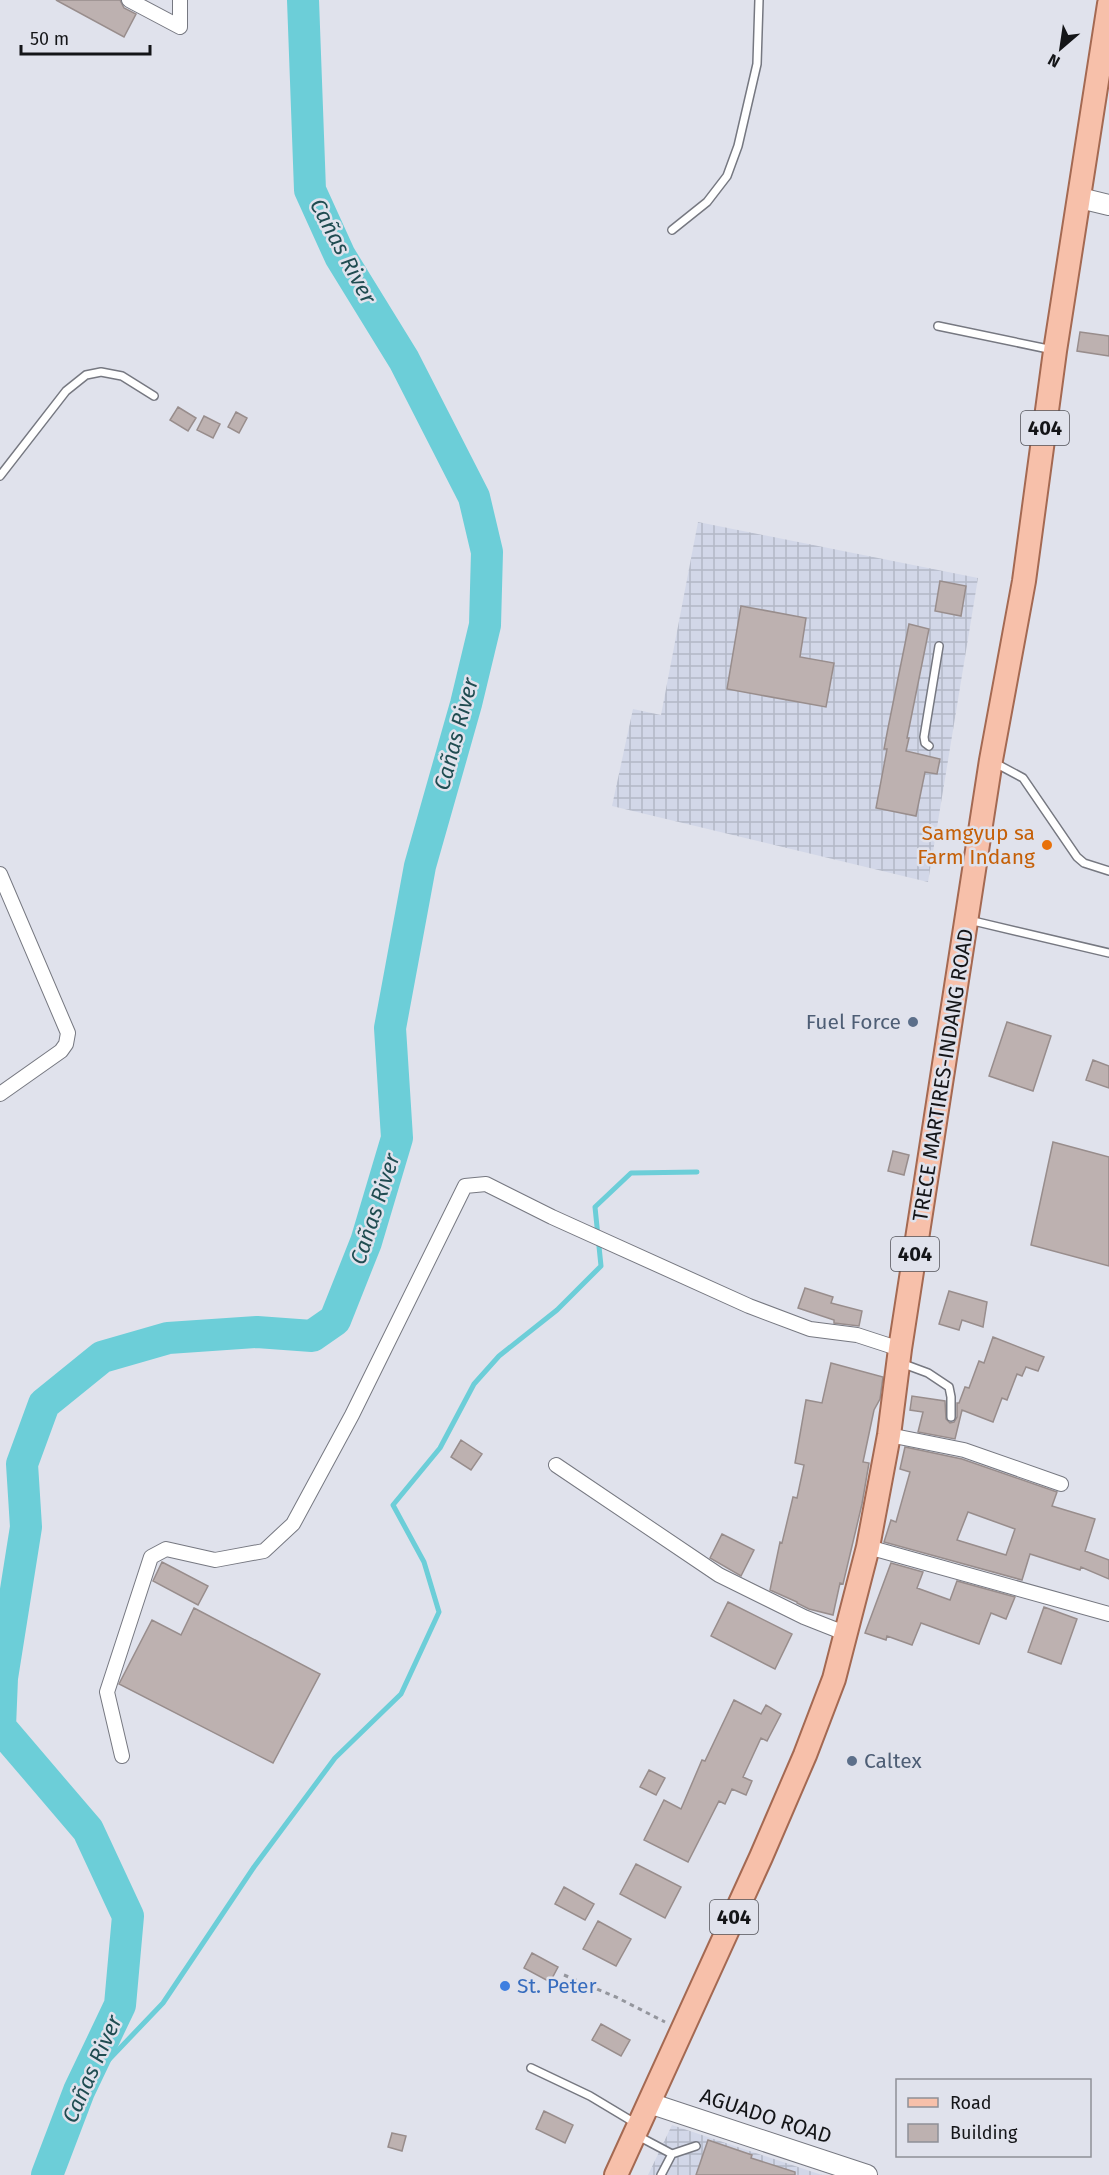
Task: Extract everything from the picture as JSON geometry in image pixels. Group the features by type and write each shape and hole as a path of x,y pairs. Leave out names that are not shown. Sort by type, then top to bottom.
{"main road":[{"name":"TRECE MARTIRES-INDANG ROAD","path":"616,2175 805,1755 834,1679 868,1547 889,1435 899,1356 991,760 1024,581 1055,351 1109,3"}],"street":[{"path":"129,0 180,27 180,0"},
{"path":"1080,198 1109,205"},
{"path":"0,874 68,1033 66,1044 61,1051 0,1094"},
{"path":"122,1756 107,1692 151,1557 166,1549 215,1560 264,1551 293,1524 352,1415 465,1186 486,1184 749,1306 810,1329 857,1335 899,1356"},
{"path":"889,1435 964,1450 1061,1484"},
{"path":"556,1465 719,1575 804,1617 847,1634"},
{"path":"868,1547 1109,1614"},
{"name":"AGUADO ROAD","path":"650,2103 867,2175"}],"lane":[{"path":"672,230 707,202 727,176 738,146 757,64 759,0"},
{"path":"938,326 1055,351"},
{"path":"0,476 66,391 86,375 100,372 122,376 154,396"},
{"path":"929,746 924,737 939,646"},
{"path":"991,760 1023,778 1077,857 1109,871"},
{"path":"967,919 1109,953"},
{"path":"899,1356 949,1387 951,1417"},
{"path":"531,2068 590,2096 672,2154"},
{"path":"661,2175 672,2154 684,2148 696,2146"}],"path":[{"path":"564,1975 616,1997 682,2031"}],"shaded area":[{"path":"698,522 978,578 928,882 612,806 633,709 661,715"},
{"path":"672,2125 822,2175 648,2175"}],"building":[{"path":"56,0 120,0 124,8 136,14 124,37"},
{"path":"1080,332 1109,336 1109,356 1077,351"},
{"path":"178,407 196,418 188,431 170,420"},
{"path":"236,412 247,418 239,433 228,427"},
{"path":"204,416 220,424 213,438 197,430"},
{"path":"940,581 966,586 961,616 935,611"},
{"path":"741,606 806,618 800,657 834,663 826,707 727,689"},
{"path":"909,624 929,629 906,751 940,759 937,774 925,772 916,816 876,808 887,749 884,749"},
{"path":"1007,1022 1051,1036 1033,1091 989,1076"},
{"path":"1093,1060 1109,1066 1109,1088 1086,1080"},
{"path":"1053,1142 1109,1157 1109,1266 1031,1245"},
{"path":"893,1151 909,1155 904,1175 888,1171"},
{"path":"805,1288 833,1297 831,1303 862,1311 859,1326 834,1323 834,1320 798,1308"},
{"path":"949,1291 987,1302 983,1327 962,1320 959,1330 939,1324"},
{"path":"993,1337 1044,1357 1038,1371 1026,1367 1022,1376 1017,1374 1007,1400 1002,1398 993,1422 962,1410 955,1439 918,1432 923,1412 910,1410 912,1396 945,1401 946,1419 950,1423 954,1422 957,1417 957,1403 965,1387 969,1388 979,1361 984,1363"},
{"path":"831,1363 883,1377 880,1399 874,1410 863,1462 869,1463 862,1504 843,1584 840,1583 833,1615 809,1609 770,1590 780,1542 782,1543 793,1497 797,1498 804,1465 795,1463 806,1400 822,1403"},
{"path":"461,1440 482,1454 471,1470 451,1457"},
{"path":"905,1447 962,1459 1057,1492 1052,1506 1095,1519 1085,1551 1109,1560 1109,1579 1081,1567 1080,1570 1030,1554 1022,1580 884,1542 891,1520 896,1522 910,1472 900,1469","holes":["968,1512 1015,1529 1006,1555 957,1540"]},
{"path":"722,1534 754,1550 741,1576 710,1558"},
{"path":"162,1562 208,1586 198,1605 153,1581"},
{"path":"891,1563 923,1572 917,1588 950,1600 957,1581 1015,1597 1006,1619 991,1613 979,1644 921,1623 912,1645 887,1636 886,1640 865,1633"},
{"path":"728,1602 792,1634 775,1669 711,1636"},
{"path":"1044,1607 1077,1619 1061,1664 1028,1652"},
{"path":"194,1608 320,1674 273,1763 119,1684 152,1620 181,1635"},
{"path":"734,1700 761,1714 766,1705 781,1714 767,1741 761,1738 743,1777 752,1781 746,1795 732,1789 725,1804 719,1801 688,1862 644,1840 664,1800 681,1809 702,1760 705,1761"},
{"path":"649,1770 665,1778 656,1795 640,1787"},
{"path":"636,1864 681,1887 665,1918 620,1894"},
{"path":"564,1887 594,1904 585,1920 555,1904"},
{"path":"598,1921 631,1939 616,1966 583,1949"},
{"path":"532,1953 558,1967 550,1982 524,1968"},
{"path":"601,2024 630,2040 621,2056 592,2040"},
{"path":"544,2111 573,2125 565,2143 536,2129"},
{"path":"392,2133 406,2136 402,2151 388,2147"},
{"path":"708,2140 752,2155 751,2158 795,2172 795,2175 696,2175"}],"waterway":[{"name":"Cañas River","path":"47,2175 79,2091 120,2005 128,1916 88,1830 0,1727 2,1678 26,1527 22,1464 44,1404 102,1357 168,1338 257,1332 312,1336 335,1320 366,1242 397,1138 390,1028 420,866 466,704 485,625 487,552 474,497 404,360 340,256 310,190 303,0"},
{"path":"79,2091 163,2003 254,1867 335,1758 401,1694 439,1612 424,1562 393,1505 440,1448 474,1384 499,1356 557,1310 601,1266 595,1207 631,1173 697,1172"}],"place":[{"name":"Samgyup sa Farm Indang","path":"1047,845"},
{"name":"Fuel Force","path":"913,1022"},
{"name":"Caltex","path":"852,1761"},
{"name":"St. Peter","path":"505,1986"}]}
